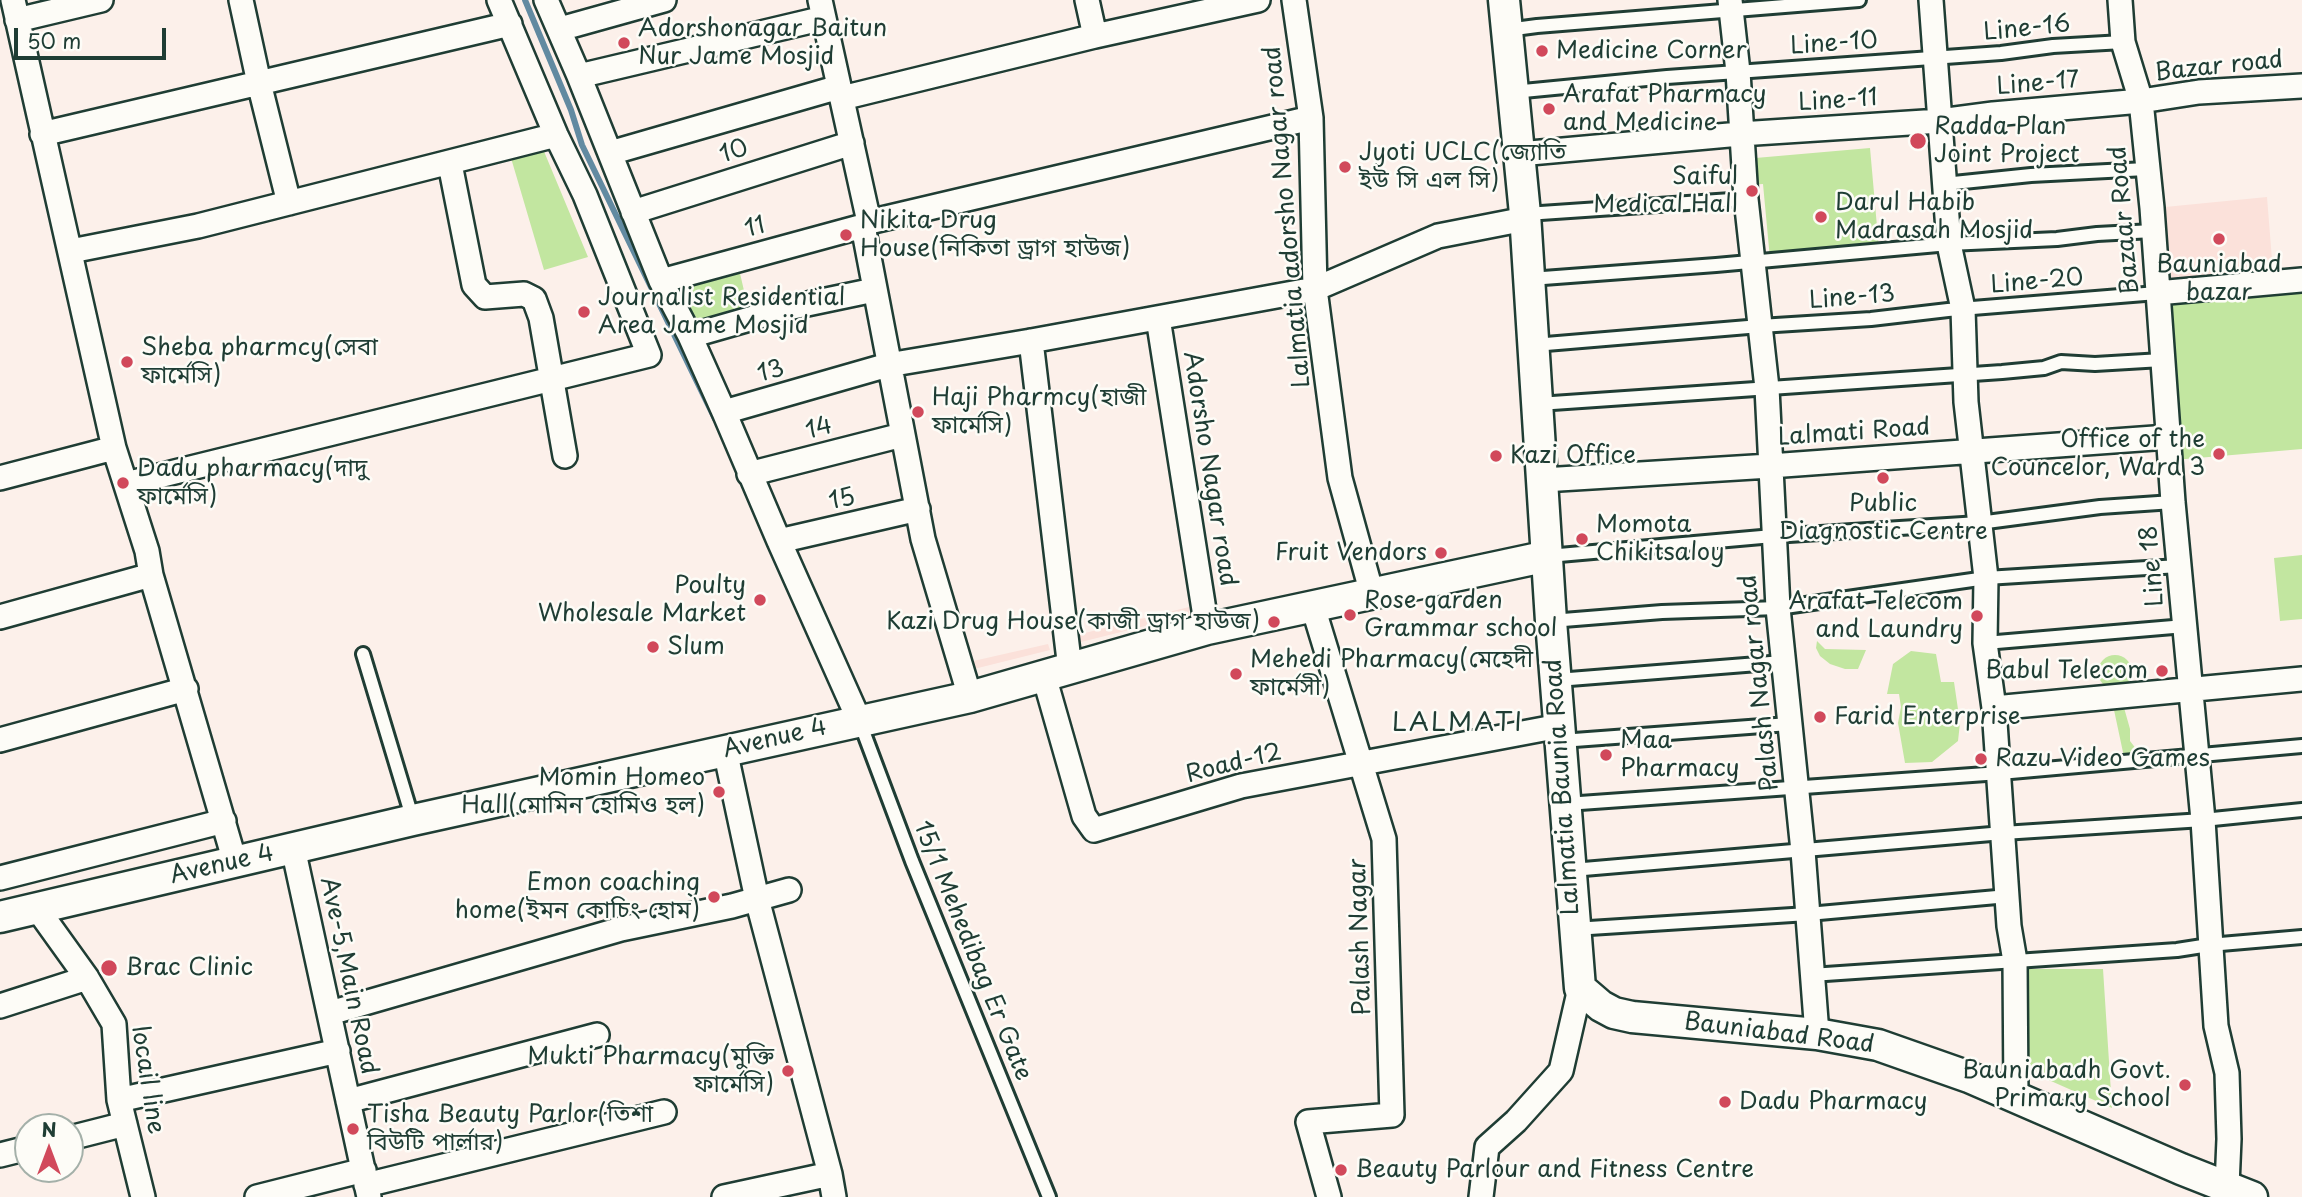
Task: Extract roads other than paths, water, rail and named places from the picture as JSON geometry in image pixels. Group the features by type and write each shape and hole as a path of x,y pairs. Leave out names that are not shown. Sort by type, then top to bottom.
{"street":[{"path":"101,0 15,10 114,448 147,551 151,575 235,862"},
{"path":"242,0 259,83 289,202"},
{"path":"125,484 649,355 585,195 556,135 499,0"},
{"path":"547,0 661,281 690,336 859,720"},
{"path":"560,29 664,0"},
{"path":"1087,0 1095,36"},
{"path":"610,153 841,92 1258,0"},
{"name":"Lalmatia adorsho Nagar road","path":"1294,0 1311,118 1315,289 1340,478 1372,593"},
{"name":"Lalmatia Baunia Road","path":"1504,0 1530,279 1556,680 1555,735 1566,804 1580,988"},
{"path":"1931,0 1955,309 1965,374 1986,578 1985,643 1994,708 2009,926 2015,961 2016,1098"},
{"name":"Bazaar Road","path":"2120,0 2123,42 2141,102 2168,437"},
{"name":"Palash Nagar road","path":"1731,6 1746,200 1767,388 1778,608 1803,851 1817,1034"},
{"path":"579,76 822,9 852,143 874,290 923,539 970,696"},
{"path":"42,134 510,24"},
{"name":"Bazar road","path":"2141,102 2199,92 2302,86"},
{"name":"Line-17","path":"1940,121 2141,102"},
{"name":"11","path":"661,281 866,224 1311,118"},
{"name":"Line-11","path":"1519,154 1740,134 1940,121"},
{"path":"71,251 198,226 556,135"},
{"name":"10","path":"633,212 852,143"},
{"path":"450,164 474,285 485,297 524,294 534,299 541,318 565,456"},
{"name":"13","path":"724,412 888,365 1315,289 1437,236 1525,217"},
{"path":"2157,293 2302,280"},
{"path":"690,336 788,308 874,290"},
{"name":"Adorsho Nagar road","path":"1158,318 1208,629"},
{"path":"1031,341 1057,673"},
{"name":"14","path":"750,474 902,435"},
{"name":"Lalmati Road","path":"1543,480 2168,437"},
{"name":"Line 18","path":"2168,437 2203,820 2216,1026 2227,1073 2229,1139 2239,1192"},
{"path":"0,478 114,448"},
{"name":"15","path":"779,541 918,509"},
{"name":"Avenue 4","path":"0,917 413,820 970,696 1208,629 1548,556"},
{"path":"0,617 151,575"},
{"name":"Palash Nagar","path":"1312,607 1384,839 1392,1115 1308,1122 1329,1197"},
{"name":"Road-12","path":"1057,673 1084,816 1094,830 1241,786 1360,763 1555,735"},
{"path":"1994,708 2302,679"},
{"path":"0,740 186,689"},
{"path":"725,750 757,899 834,1197"},
{"path":"0,878 224,821"},
{"name":"Ave-5,Main Road","path":"293,848 366,1184"},
{"path":"330,1013 621,929 732,906 789,890"},
{"name":"locail line","path":"36,907 87,978 114,1024 119,1100 143,1197"},
{"path":"0,1006 87,978"},
{"path":"1481,1197 1487,1147 1516,1121 1561,1071 1580,988"},
{"name":"Bauniabad Road","path":"1580,988 1601,1006 1614,1013 1632,1017 1817,1034 1878,1045 1969,1077 2239,1192"},
{"path":"348,1101 597,1035"},
{"path":"119,1100 338,1051"},
{"path":"257,1197 366,1184 664,1112"},
{"path":"84,1134 125,1124"},
{"path":"724,1197 821,1176"}],"lane":[{"path":"1507,30 1731,6 1859,0"},
{"name":"Line-16","path":"1934,58 2123,42"},
{"name":"Line-10","path":"1512,92 1934,58"},
{"path":"1944,184 2031,175 2146,169"},
{"path":"1525,217 1746,200"},
{"path":"1530,279 1949,244 2153,231"},
{"name":"Line-20","path":"1955,309 2157,293"},
{"name":"Line-13","path":"1534,345 1871,319 1955,309"},
{"path":"1538,404 2044,368 2061,362 2095,364 2162,360"},
{"path":"1548,556 1773,536 1979,523 2100,507 2173,502"},
{"path":"1551,621 1662,612 1778,608 1986,578 2179,566"},
{"path":"1985,643 2185,626"},
{"path":"363,654 413,820"},
{"path":"1556,680 1783,662"},
{"name":"15/1 Mehedibag Er Gate","path":"859,720 912,861 1049,1197"},
{"path":"1555,735 1789,724"},
{"path":"1566,804 2000,773 2302,746"},
{"path":"1572,870 2302,810"},
{"path":"1574,929 1808,914 2008,896"},
{"path":"1811,975 2177,950 2302,937"}],"waterway":[{"path":"525,0 571,110 582,145 715,419"}],"place":[{"name":"Adorshonagar Baitun Nur Jame Mosjid","path":"624,43"},
{"name":"Medicine Corner","path":"1542,51"},
{"name":"Arafat Pharmacy and Medicine","path":"1549,109"},
{"name":"Radda Plan Joint Project","path":"1918,141"},
{"name":"Jyoti UCLC(জ্যোতি ইউ সি এল সি)","path":"1345,167"},
{"name":"Saiful Medical Hall","path":"1752,191"},
{"name":"Darul Habib Madrasah Mosjid","path":"1821,217"},
{"name":"Nikita Drug House(নিকিতা ড্রাগ হাউজ)","path":"846,235"},
{"name":"Bauniabad bazar","path":"2219,239"},
{"name":"Journalist Residential Area Jame Mosjid","path":"584,312"},
{"name":"Sheba pharmcy(সেবা ফার্মেসি)","path":"127,362"},
{"name":"Haji Pharmcy(হাজী ফার্মেসি)","path":"918,412"},
{"name":"Office of the Councelor, Ward 3","path":"2219,454"},
{"name":"Kazi Office","path":"1496,456"},
{"name":"Public Diagnostic Centre","path":"1883,478"},
{"name":"Dadu pharmacy(দাদু ফার্মেসি)","path":"123,483"},
{"name":"Momota Chikitsaloy","path":"1582,539"},
{"name":"Fruit Vendors","path":"1441,553"},
{"name":"Poulty Wholesale Market","path":"760,600"},
{"name":"Rose garden Grammar school","path":"1350,615"},
{"name":"Arafat Telecom and Laundry","path":"1977,616"},
{"name":"Kazi Drug House(কাজী ড্রাগ হাউজ)","path":"1274,622"},
{"name":"Slum","path":"653,647"},
{"name":"Babul Telecom","path":"2162,671"},
{"name":"Mehedi Pharmacy(মেহেদী ফার্মেসী)","path":"1236,674"},
{"name":"Farid Enterprise","path":"1820,717"},
{"name":"Maa Pharmacy","path":"1606,755"},
{"name":"Razu Video Games","path":"1981,759"},
{"name":"Momin Homeo Hall(মোমিন হোমিও হল)","path":"719,792"},
{"name":"Emon coaching home(ইমন কোচিং হোম)","path":"714,897"},
{"name":"Brac Clinic","path":"109,968"},
{"name":"Mukti Pharmacy(মুক্তি ফার্মেসি)","path":"788,1071"},
{"name":"Bauniabadh Govt. Primary School","path":"2185,1085"},
{"name":"Dadu Pharmacy","path":"1725,1102"},
{"name":"Tisha Beauty Parlor(তিশা বিউটি পার্লার)","path":"353,1129"},
{"name":"Beauty Parlour and Fitness Centre","path":"1341,1170"}],"district":[{"name":"LALMATI","path":"1458,724"}]}
